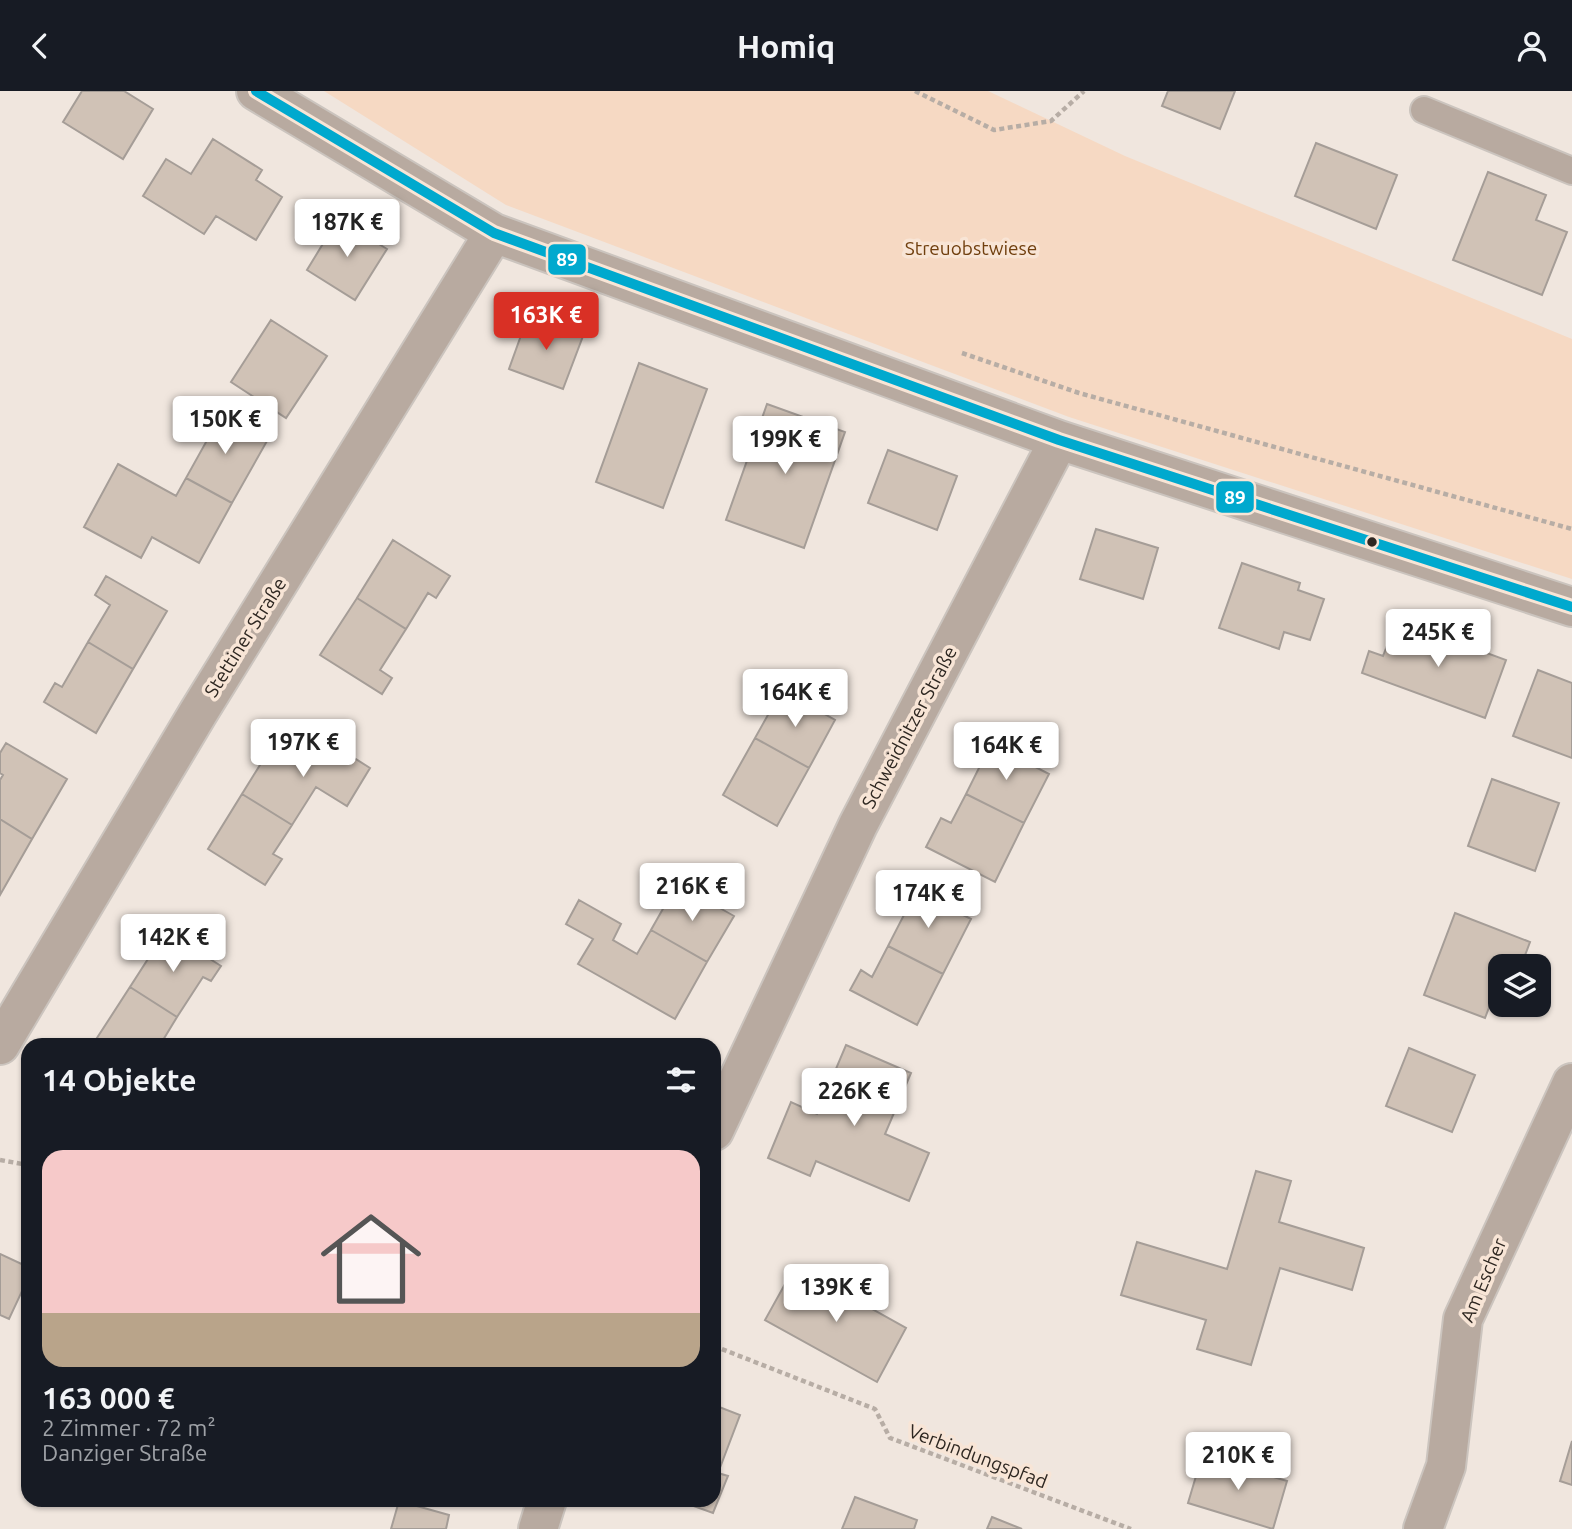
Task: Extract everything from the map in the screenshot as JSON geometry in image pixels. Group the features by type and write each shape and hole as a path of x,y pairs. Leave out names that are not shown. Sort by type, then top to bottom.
{"street":[{"path":"256,91 494,233 1059,440 1572,607"},
{"name":"Stettiner Straße","path":"0,1045 198,713 494,233"},
{"name":"Schweidnitzer Straße","path":"721,1116 858,825 1059,440"},
{"name":"Am Escher","path":"1423,1529 1446,1466 1463,1319 1572,1083"},
{"path":"538,1529 545,1507"}],"lane":[{"path":"1424,110 1572,171"}],"path":[{"path":"915,91 994,130 1051,121 1084,91"},
{"path":"960,352 1079,393 1572,529"},
{"path":"0,1160 21,1164"},
{"name":"Verbindungspfad","path":"721,1349 874,1409 890,1438 1131,1529"}],"green space":[{"name":"Streuobstwiese","path":"324,91 988,91 1125,156 1572,339 1572,579 1069,417 506,205"}],"building":[{"path":"82,91 124,91 153,109 123,159 63,122"},
{"path":"1168,91 1235,91 1220,129 1162,106"},
{"path":"213,139 262,170 256,180 282,197 256,240 216,216 204,234 143,196 166,159 191,174"},
{"path":"1316,143 1397,175 1376,229 1295,196"},
{"path":"1488,172 1546,195 1536,220 1567,232 1542,295 1453,260"},
{"path":"338,219 387,249 355,300 307,270"},
{"path":"528,316 583,336 563,389 509,369"},
{"path":"271,320 327,356 286,418 231,382"},
{"path":"639,363 707,389 663,508 596,482"},
{"path":"767,404 845,432 804,548 726,520"},
{"path":"205,407 267,441 232,503 186,478 210,435 194,427"},
{"path":"888,450 957,476 937,530 868,503"},
{"path":"118,464 176,496 186,478 232,503 199,563 152,537 141,558 84,527"},
{"path":"1096,529 1158,548 1143,599 1080,579"},
{"path":"393,540 450,576 436,598 428,593 406,629 357,598"},
{"path":"1242,563 1300,583 1298,590 1324,599 1310,640 1284,632 1279,649 1219,628"},
{"path":"106,576 167,611 133,669 88,642 110,605 95,595"},
{"path":"357,598 406,629 380,670 392,678 382,694 320,655"},
{"path":"1397,620 1506,660 1485,718 1362,673 1369,651 1383,656"},
{"path":"88,642 133,669 96,733 44,702 55,683 62,687"},
{"path":"1538,670 1572,683 1572,758 1513,736"},
{"path":"782,690 835,720 809,768 755,738"},
{"path":"278,736 320,763 332,744 370,768 347,806 316,787 292,825 242,794"},
{"path":"755,738 809,768 777,826 723,795"},
{"path":"981,739 1049,774 1024,823 966,794 981,764 971,759"},
{"path":"6,743 67,779 32,839 0,819 0,780 3,775 0,773 0,753"},
{"path":"1492,779 1559,803 1535,871 1468,846"},
{"path":"242,794 292,825 273,854 282,859 265,885 208,849"},
{"path":"966,794 1024,823 995,882 926,847 941,818 951,823"},
{"path":"0,819 32,839 0,895"},
{"path":"677,884 734,916 707,962 651,930"},
{"path":"905,885 971,919 943,974 888,946 904,915 893,909"},
{"path":"579,900 621,924 613,940 637,954 651,930 707,962 675,1019 578,964 593,939 566,924"},
{"path":"1455,913 1530,942 1526,954 1488,954 1488,1010 1485,1018 1424,995"},
{"path":"166,931 221,966 211,981 203,977 177,1017 130,987"},
{"path":"888,946 943,974 917,1025 850,990 861,970 872,977"},
{"path":"130,987 177,1017 164,1038 97,1038"},
{"path":"846,1045 911,1073 885,1134 929,1153 909,1201 816,1161 810,1176 768,1158 791,1102 817,1114"},
{"path":"1409,1048 1475,1075 1452,1132 1386,1106"},
{"path":"1256,1171 1291,1181 1279,1222 1364,1248 1352,1290 1280,1268 1251,1365 1197,1349 1206,1320 1121,1295 1137,1242 1227,1269"},
{"path":"0,1254 21,1264 21,1293 9,1319 0,1315"},
{"path":"795,1266 906,1328 877,1382 765,1320"},
{"path":"721,1408 740,1415 721,1465"},
{"path":"1572,1441 1572,1485 1560,1481"},
{"path":"1202,1456 1287,1481 1273,1529 1188,1503"},
{"path":"721,1474 728,1476 721,1493"},
{"path":"855,1497 917,1520 914,1529 842,1529"},
{"path":"397,1507 420,1507 449,1515 446,1529 391,1529"},
{"path":"696,1507 715,1507 713,1513"},
{"path":"992,1517 1022,1529 987,1529"}],"transit line":[{"name":"89","path":"256,91 494,233 1059,440 1572,607"}]}
